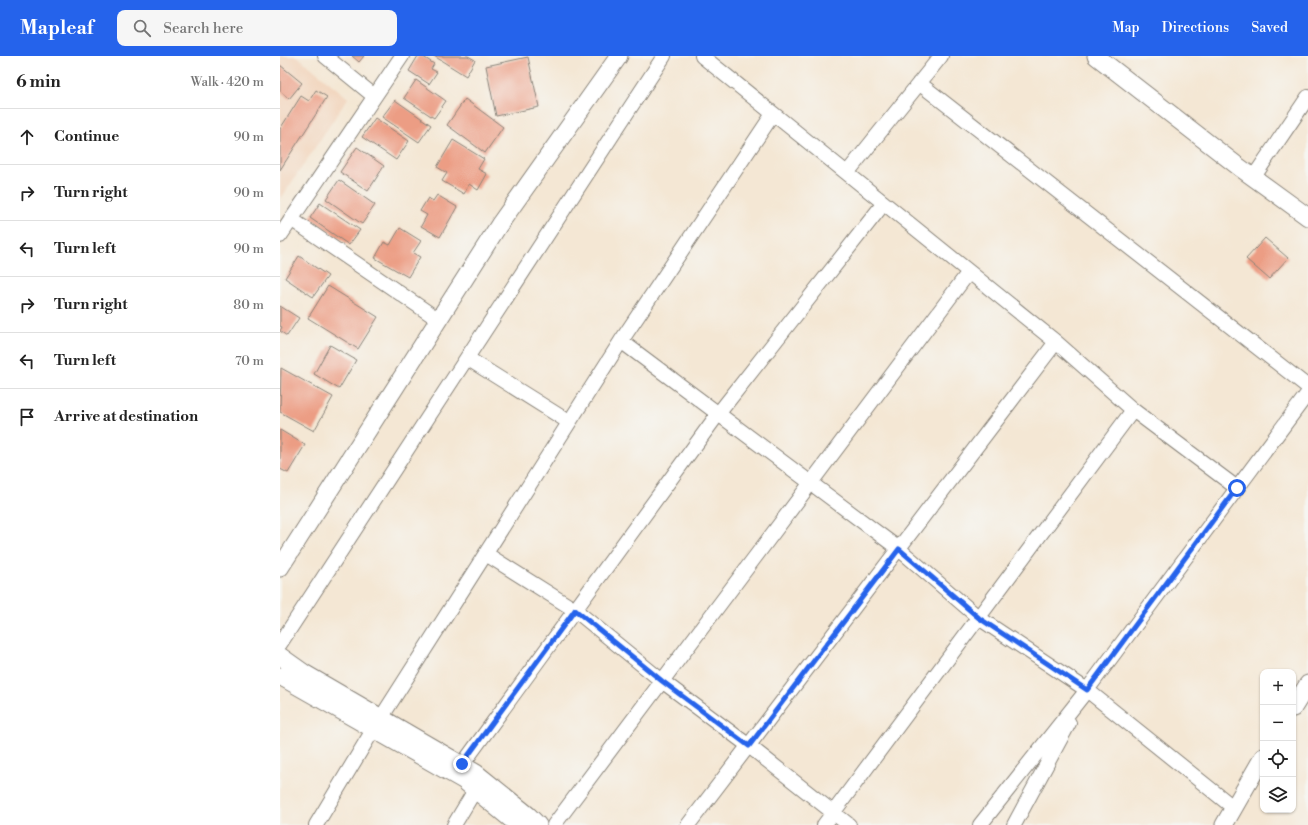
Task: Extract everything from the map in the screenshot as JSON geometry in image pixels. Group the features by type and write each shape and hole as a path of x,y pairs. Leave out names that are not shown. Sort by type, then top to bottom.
{"street":[{"path":"325,56 374,96"},
{"path":"280,236 402,56"},
{"path":"280,568 499,225 619,56"},
{"path":"280,644 664,56"},
{"path":"702,56 1056,342 1133,410 1237,488"},
{"path":"847,173 941,56"},
{"path":"1096,56 1253,178 1308,217"},
{"path":"919,83 1308,388"},
{"path":"1253,178 1308,97"},
{"path":"316,825 377,724 621,341 773,114"},
{"path":"462,764 718,414 884,203"},
{"path":"291,219 438,320"},
{"path":"554,825 969,272"},
{"path":"621,341 899,549 979,618 1087,690 1234,808"},
{"path":"688,825 1056,342"},
{"path":"467,358 569,422"},
{"path":"980,825 1087,690 1308,393"},
{"path":"824,825 1133,410"},
{"path":"486,554 575,610 662,681 749,746 833,814 849,825"},
{"path":"280,656 377,724 463,780 518,825"},
{"path":"280,676 462,764 482,777 538,825"},
{"path":"1295,705 1308,684"},
{"path":"1014,825 1087,690"},
{"path":"1224,825 1260,762"},
{"path":"454,825 475,790"}],"shaded area":[{"path":"280,56 297,56 348,98 280,200"}],"building":[{"path":"352,56 364,56 359,62"},
{"path":"418,56 422,56 434,64 431,69 437,72 429,84 409,71"},
{"path":"434,56 468,56 475,60 466,76"},
{"path":"528,57 539,107 496,116 486,66"},
{"path":"280,65 302,83 289,99 280,91"},
{"path":"416,80 446,101 434,118 404,98"},
{"path":"316,90 327,97 280,170 280,129 301,96 309,101"},
{"path":"465,99 503,127 485,153 447,125"},
{"path":"395,100 431,125 419,142 382,117"},
{"path":"375,118 409,141 396,160 362,137"},
{"path":"453,140 484,159 478,169 487,174 478,190 469,184 464,194 442,181 447,173 437,167"},
{"path":"357,147 384,166 368,191 340,172"},
{"path":"339,180 375,205 362,224 326,199"},
{"path":"437,195 457,207 440,237 421,226 427,215 420,211 428,198 433,201"},
{"path":"320,203 360,230 349,245 310,218"},
{"path":"400,228 421,241 413,253 420,257 408,277 375,258 384,242 390,245"},
{"path":"1265,238 1288,258 1269,279 1246,259"},
{"path":"299,256 328,276 313,297 285,278"},
{"path":"328,286 378,317 358,349 308,318"},
{"path":"280,306 299,318 287,336 280,331 282,327 280,326"},
{"path":"330,345 356,360 339,389 314,374"},
{"path":"281,368 333,397 314,431 280,412"},
{"path":"280,430 305,445 288,473 280,469"}],"route":[{"path":"462,764 575,610 662,681 749,746 899,549 979,618 1087,690 1237,488"}]}
